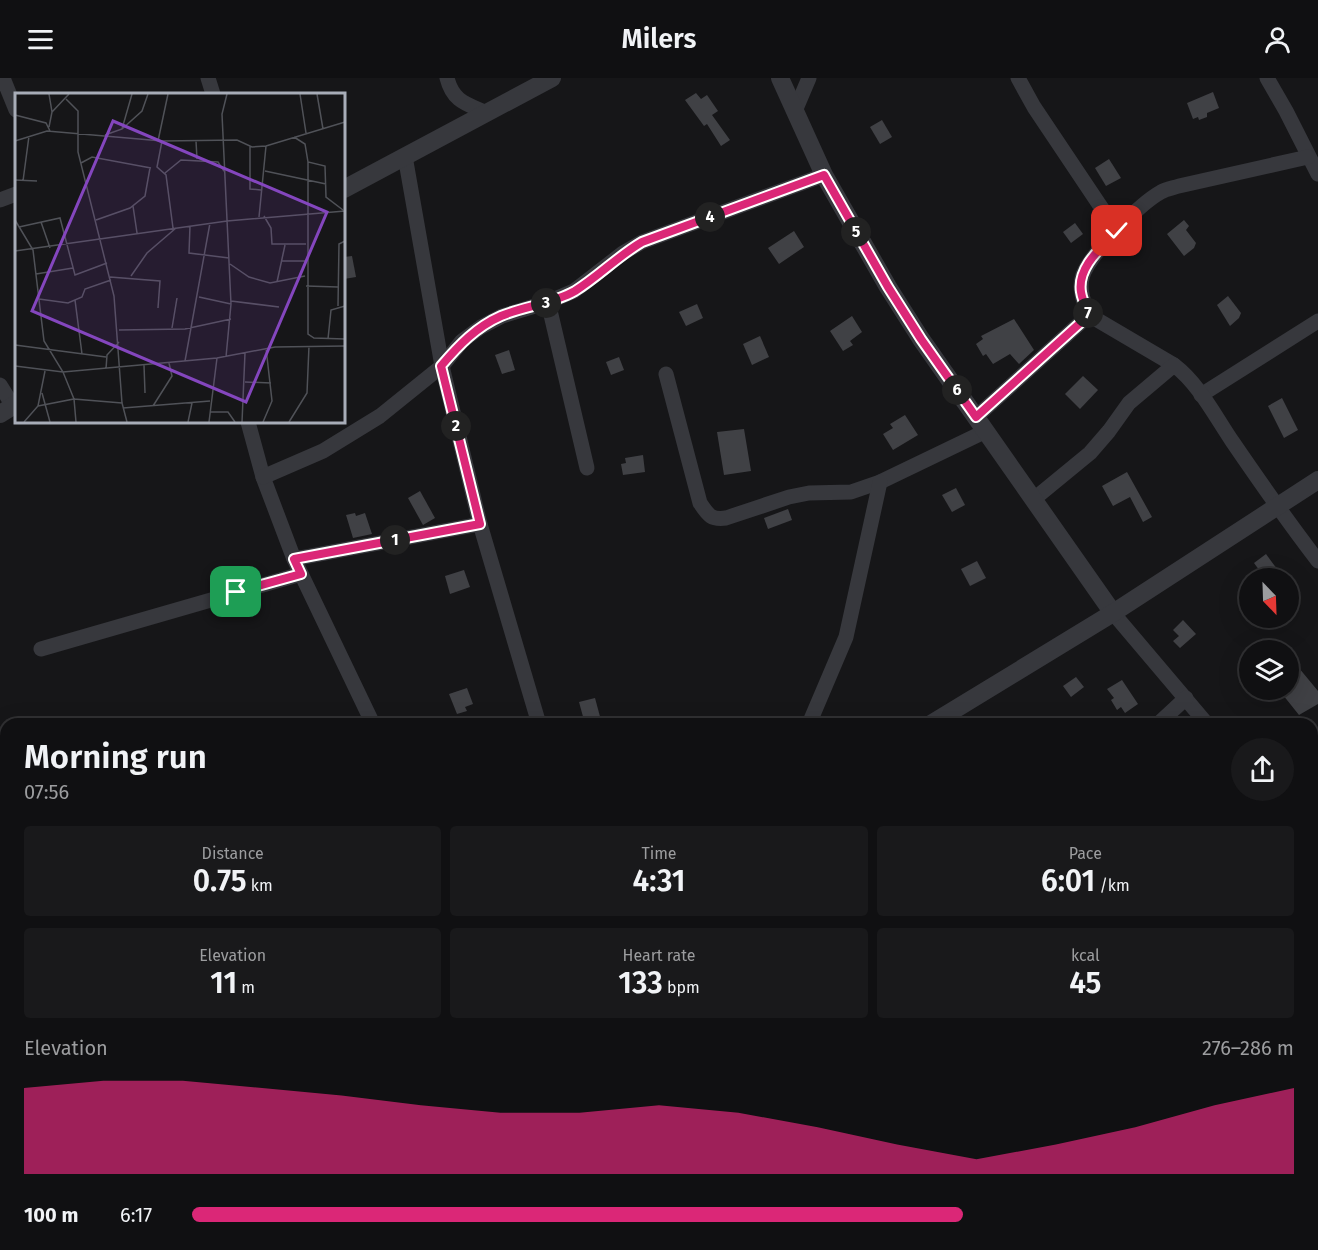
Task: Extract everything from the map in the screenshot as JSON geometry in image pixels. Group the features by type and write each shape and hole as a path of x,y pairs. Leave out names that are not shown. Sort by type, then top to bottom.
{"street":[{"path":"3,78 15,108"},
{"path":"208,78 213,93"},
{"path":"447,78 449,88 458,100 487,113"},
{"path":"345,188 552,78"},
{"path":"780,78 824,175 888,287 921,339 1113,613 1202,718"},
{"path":"795,111 809,78"},
{"path":"1018,78 1117,231"},
{"path":"1267,78 1318,174"},
{"path":"405,156 441,366 480,524 537,718"},
{"path":"1308,156 1163,190 1148,200 1090,261 1082,277 1081,292 1089,315 1174,365 1187,376 1277,508 1318,561"},
{"path":"263,477 323,451 380,416 441,366 462,341 481,327 502,316 548,302 574,291 623,253 642,242 824,175"},
{"path":"0,200 15,194"},
{"path":"548,302 587,468"},
{"path":"666,374 700,503 708,516 715,519 726,518 789,497 809,493 851,492 880,482 981,424 1089,315"},
{"path":"1201,395 1318,321"},
{"path":"1034,499 1090,453 1129,403 1145,387 1174,365"},
{"path":"0,385 10,408"},
{"path":"248,423 263,477 294,559 370,718"},
{"path":"948,718 1318,480"},
{"path":"812,718 846,637 880,482"},
{"path":"294,559 480,524"},
{"path":"41,650 301,574"},
{"path":"1164,718 1186,698"}],"building":[{"path":"1213,92 1219,108 1207,113 1207,117 1199,120 1198,117 1193,119 1187,103"},
{"path":"696,93 701,99 707,95 718,111 712,115 730,140 721,146 707,124 704,126 685,100"},
{"path":"882,120 892,137 880,144 870,127"},
{"path":"1109,159 1121,178 1106,186 1095,168"},
{"path":"1184,220 1189,226 1186,230 1196,243 1194,248 1184,256 1167,234"},
{"path":"1075,223 1083,234 1071,243 1063,232"},
{"path":"794,231 804,247 779,264 768,248"},
{"path":"352,256 356,277 345,279 345,257"},
{"path":"1228,296 1241,313 1230,326 1217,305"},
{"path":"697,304 703,318 686,326 679,312"},
{"path":"852,316 862,332 850,341 853,345 843,351 830,331"},
{"path":"1014,319 1034,350 1019,364 1010,354 993,364 986,354 983,356 976,344 983,339 981,336"},
{"path":"760,336 769,357 752,365 743,344"},
{"path":"509,350 515,370 502,374 495,355"},
{"path":"619,357 624,370 611,375 606,362"},
{"path":"1083,376 1098,390 1080,409 1065,394"},
{"path":"1282,398 1298,430 1284,438 1268,406"},
{"path":"905,415 918,435 893,450 883,434 893,428 890,424"},
{"path":"744,429 751,471 724,475 717,432"},
{"path":"643,455 645,472 623,475 621,464 626,463 625,458"},
{"path":"1127,472 1152,517 1143,522 1130,497 1113,506 1102,486"},
{"path":"956,488 965,505 952,512 942,495"},
{"path":"420,491 435,518 423,525 408,498"},
{"path":"788,509 792,520 768,529 764,518"},
{"path":"355,513 356,516 365,513 372,534 353,538 346,515"},
{"path":"1266,554 1276,568 1258,568 1254,563"},
{"path":"977,561 986,578 970,586 961,569"},
{"path":"464,570 470,587 450,594 445,576"},
{"path":"1183,620 1196,634 1180,648 1173,641 1179,636 1173,630"},
{"path":"1299,668 1318,691 1318,704 1299,715 1287,700 1299,700"},
{"path":"1076,677 1084,687 1071,697 1063,686"},
{"path":"1122,680 1138,704 1125,713 1121,707 1117,710 1111,700 1114,698 1107,689"},
{"path":"467,688 473,704 465,707 467,711 457,714 449,694"},
{"path":"595,698 600,718 583,718 579,702"}],"route":[{"path":"236,592 301,574 294,559 480,524 441,366 462,341 481,327 502,316 548,302 574,291 623,253 642,242 824,175 888,287 921,339 976,417 1089,315 1081,292 1082,277 1090,261 1117,231"}]}
